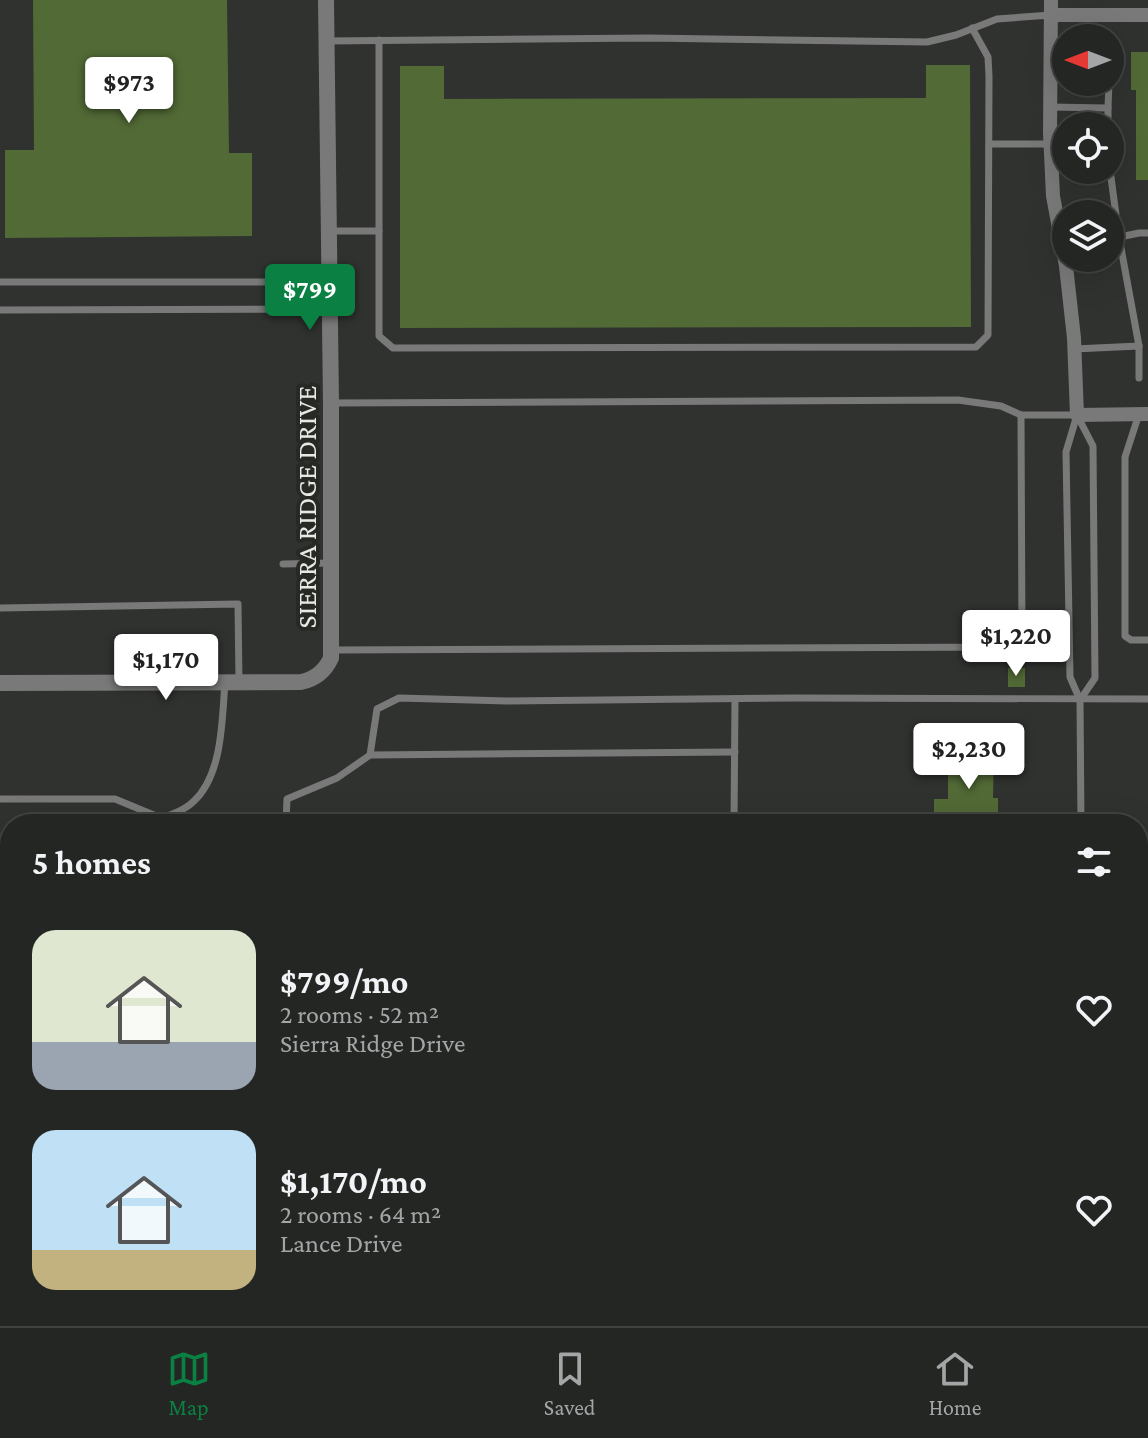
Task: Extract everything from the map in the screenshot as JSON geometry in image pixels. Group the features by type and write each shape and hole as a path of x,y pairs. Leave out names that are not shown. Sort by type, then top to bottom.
{"street":[{"name":"SIERRA RIDGE DRIVE","path":"232,682 311,680 328,665 333,650 326,0"},
{"path":"1054,200 1050,144 1051,8 1148,15"},
{"path":"1066,272 1077,415 1143,414"},
{"path":"0,683 232,682"}],"lane":[{"path":"327,41 648,38 927,42 997,19 1051,8"},
{"path":"379,40 379,336 393,348 976,347 988,335 988,57 972,28"},
{"path":"1108,96 1108,112"},
{"path":"1050,107 1108,108"},
{"path":"989,144 1050,144"},
{"path":"329,231 379,231"},
{"path":"1124,236 1148,233"},
{"path":"1124,264 1139,346 1139,378"},
{"path":"0,282 330,282"},
{"path":"0,310 330,309"},
{"path":"1074,349 1139,346"},
{"path":"331,403 958,400 1001,406 1021,415 1077,415"},
{"path":"1143,414 1125,457 1125,636 1131,640 1148,640"},
{"path":"333,650 1016,647 1022,642 1021,415"},
{"path":"1077,415 1066,452 1070,677 1080,700 1081,814"},
{"path":"1077,415 1093,446 1095,678 1080,700"},
{"path":"283,564 332,563"},
{"path":"0,608 238,604 232,682 215,763 206,786 195,800 174,814"},
{"path":"370,755 377,709 399,698 507,701 1148,699"},
{"path":"734,814 735,699"},
{"path":"286,814 287,799 337,778 370,755 735,752"},
{"path":"0,799 115,799 146,814"}],"building":[{"path":"33,0 227,0 229,153 252,153 252,236 5,238 5,150 34,150"},
{"path":"1131,52 1148,52 1148,180 1136,180 1136,90 1131,90"},
{"path":"926,65 970,65 971,327 400,328 400,66 444,66 444,99 926,98"},
{"path":"1008,668 1025,668 1025,687 1008,687"},
{"path":"948,754 994,754 993,798 998,798 998,814 934,814 934,799 948,799"}]}
